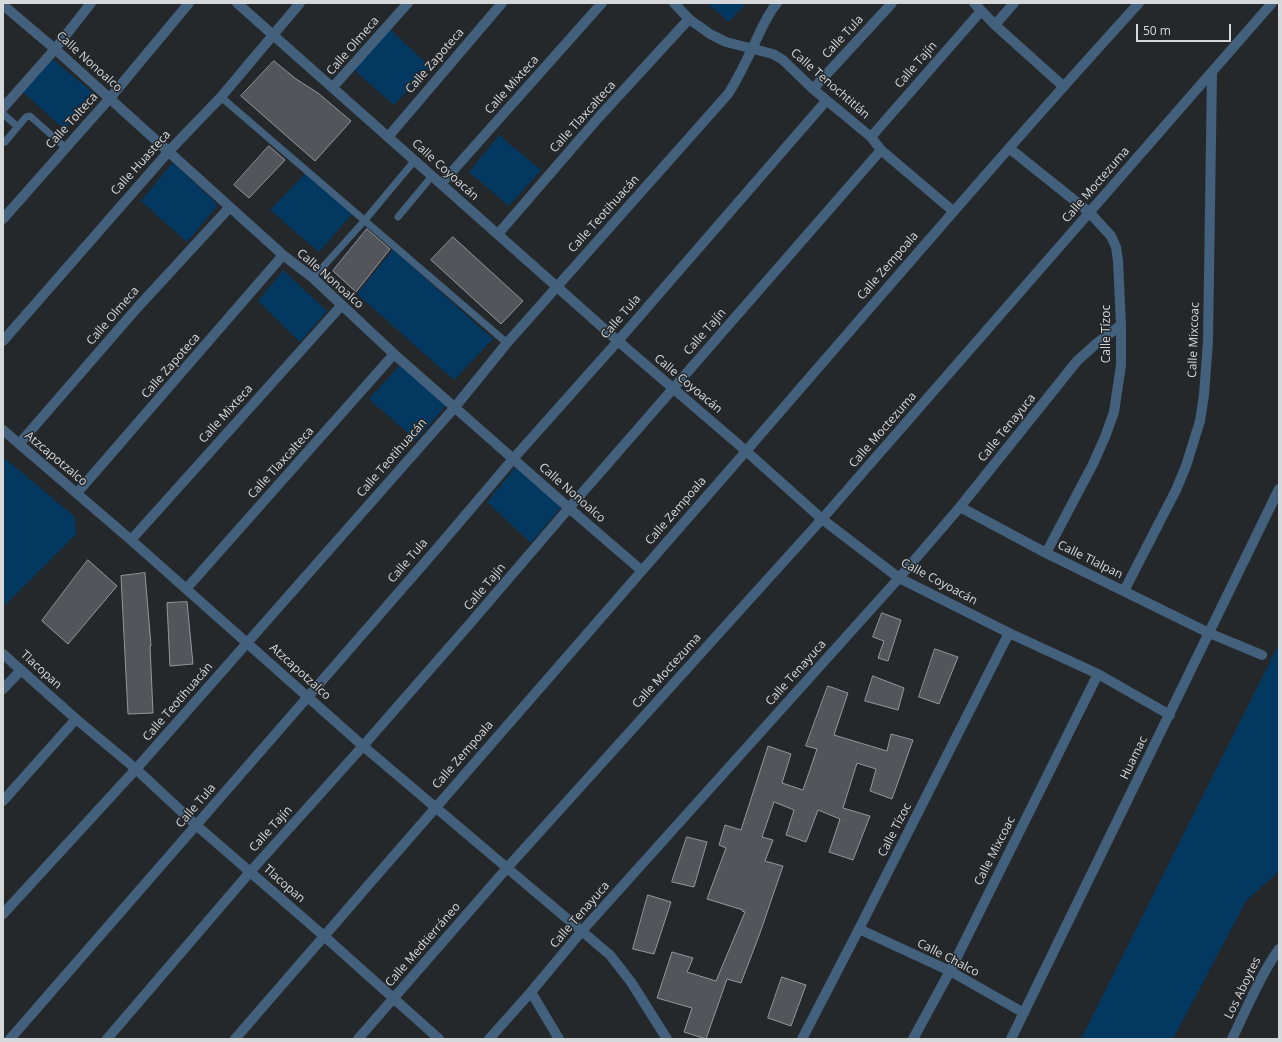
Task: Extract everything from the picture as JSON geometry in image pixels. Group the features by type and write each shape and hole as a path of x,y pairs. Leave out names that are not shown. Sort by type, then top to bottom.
{"street":[{"path":"3,108 55,49 91,3"},
{"name":"Calle Tolteca","path":"3,219 110,98 189,3"},
{"name":"Calle Coyoacán","path":"237,3 618,341 746,451 822,519 899,578 1009,633 1098,674 1170,715"},
{"name":"Calle Huasteca","path":"3,341 169,151 221,97 300,3"},
{"name":"Calle Olmeca","path":"333,87 408,3"},
{"name":"Calle Zapoteca","path":"388,137 502,3"},
{"name":"Calle Mixteca","path":"441,184 602,3"},
{"name":"Calle Tenochtitlán","path":"674,3 689,19 710,34 726,42 773,54 783,60 813,89 871,137 881,150 953,211"},
{"name":"Calle Teotihuacán","path":"3,914 136,769 455,407 507,343 728,94 739,77 743,65 762,27 776,3"},
{"name":"Calle Tula","path":"813,89 892,3"},
{"path":"974,3 995,25 1063,86"},
{"path":"995,25 1014,3"},
{"name":"Calle Zempoala","path":"236,1039 434,807 746,451 953,211 1063,86 1139,3"},
{"name":"Calle Moctezuma","path":"507,868 822,519 1272,3"},
{"name":"Calle Nonoalco","path":"3,5 110,98 229,208 283,255 313,278 341,306 394,354 641,570"},
{"name":"Calle Tajín","path":"871,137 981,11"},
{"name":"Calle Tlaxcalteca","path":"498,234 599,117 689,19"},
{"name":"Calle Mixcoac","path":"1124,591 1176,490 1194,444 1202,408 1208,341 1212,73"},
{"name":"Calle Tula","path":"10,1039 826,100"},
{"name":"Calle Tízoc","path":"1009,148 1089,212 1110,236 1116,247 1121,325 1121,365 1114,412 1093,464 1046,553"},
{"name":"Calle Tajín","path":"107,1039 250,872 467,628 569,508 881,150"},
{"name":"Calle Olmeca","path":"19,444 136,308 229,208"},
{"name":"Calle Zapoteca","path":"77,493 283,255"},
{"name":"Calle Mixteca","path":"131,540 341,306"},
{"name":"Calle Tenayuca","path":"489,1039 531,992 581,932 899,578 960,507 1077,361 1097,343 1121,325"},
{"name":"Calle Tlaxcalteca","path":"186,589 394,354"},
{"name":"Atzcapotzalco","path":"3,430 131,540 363,746 610,956 631,982 667,1039"},
{"name":"Huamac","path":"1011,1039 1279,489"},
{"name":"Calle Tlalpan","path":"960,507 1046,553 1209,633 1262,655"},
{"name":"Calle Tízoc","path":"802,1039 860,929 1009,633"},
{"name":"Tlacopan","path":"3,654 76,719 136,769 196,825 324,936 439,1039"},
{"path":"3,689 21,670"},
{"name":"Calle Mixcoac","path":"913,1039 950,971 1098,674"},
{"path":"3,801 76,719"},
{"name":"Calle Medtierráneo","path":"358,1039 507,868"},
{"name":"Calle Chalco","path":"860,929 950,971 1024,1013"},
{"name":"Los Aboytes","path":"1232,1039 1256,988 1279,949"},
{"path":"531,992 558,1039"}],"lane":[{"path":"221,97 507,343"},
{"path":"3,114 17,126"},
{"path":"5,142 17,126 26,117 30,116 66,148"},
{"path":"313,278 365,220 415,160"},
{"path":"398,217 432,176"}],"shaded area":[{"path":"707,3 746,3 729,22"},
{"path":"389,28 430,67 394,105 353,69"},
{"path":"51,58 95,94 65,130 23,92"},
{"path":"499,135 541,170 509,206 469,172"},
{"path":"173,162 218,205 187,242 141,201"},
{"path":"307,172 353,213 319,252 270,210"},
{"path":"393,249 493,339 454,380 357,294"},
{"path":"283,270 327,311 300,342 258,301"},
{"path":"401,364 447,404 416,440 369,399"},
{"path":"3,457 75,517 76,534 3,607"},
{"path":"518,464 563,505 531,543 487,502"},
{"path":"1279,644 1279,871 1246,901 1173,1039 1081,1039"}],"building":[{"path":"274,61 296,79 318,93 351,121 315,161 241,96"},
{"path":"269,146 285,160 249,198 234,185"},
{"path":"367,229 390,249 356,292 333,271"},
{"path":"453,237 523,301 501,324 431,260"},
{"path":"88,560 117,586 68,644 42,621"},
{"path":"145,573 151,646 153,713 128,714 121,576"},
{"path":"187,602 193,664 170,666 167,603"},
{"path":"882,613 901,620 888,661 878,658 884,641 873,637"},
{"path":"935,649 958,657 939,704 919,697"},
{"path":"873,676 904,688 898,710 865,701"},
{"path":"828,686 848,693 834,735 887,751 891,734 913,740 892,799 870,791 876,769 857,763 843,808 870,816 853,860 829,852 840,819 818,810 806,842 786,835 794,810 774,802 762,837 773,840 765,861 783,866 741,983 727,979 706,1039 684,1032 692,1008 657,998 672,952 693,958 687,972 716,981 745,912 742,911 743,910 707,899 726,848 719,845 725,825 741,830 768,746 791,754 782,783 803,790 817,749 806,746"},
{"path":"687,837 707,842 694,887 672,882"},
{"path":"648,895 671,902 654,954 633,949"},
{"path":"782,977 806,985 791,1026 768,1018"}]}
